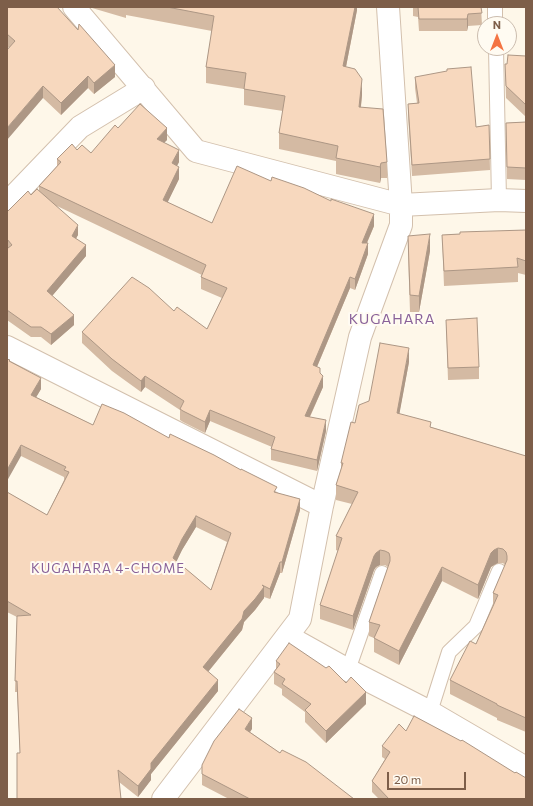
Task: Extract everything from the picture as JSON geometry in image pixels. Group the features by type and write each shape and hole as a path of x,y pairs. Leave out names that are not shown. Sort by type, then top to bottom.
{"street":[{"path":"74,7 196,151 402,205 499,200 526,201"},
{"path":"163,799 300,619 322,506 360,337 401,225 402,205 388,7"},
{"path":"7,203 80,127 144,88"},
{"path":"7,347 322,506"},
{"path":"287,636 348,670 430,712 526,768"}],"lane":[{"path":"496,56 499,200"},
{"path":"430,712 449,652 476,626 499,571"},
{"path":"348,670 382,573"}],"building":[{"path":"7,7 57,7 78,30 79,24 115,65 94,83 88,76 61,103 43,86 7,128 7,50 15,41 7,34"},
{"path":"167,7 355,7 343,66 355,69 362,79 359,107 383,109 387,162 381,163 380,167 336,158 338,146 279,133 285,96 244,89 246,73 206,67 214,16"},
{"path":"418,7 481,7 482,13 468,14 467,19 419,19"},
{"path":"508,56 526,56 526,105 506,86 505,64 507,64"},
{"path":"471,67 476,127 489,125 490,159 412,165 408,104 419,103 415,77 447,71 447,69"},
{"path":"140,104 167,128 157,139 179,150 172,163 179,167 163,200 212,223 237,166 271,181 272,177 304,188 331,201 331,199 374,214 362,243 368,243 355,279 350,277 313,365 320,368 320,373 323,376 305,416 326,420 317,460 271,449 275,437 210,410 205,422 183,411 180,409 184,401 145,376 141,381 112,359 82,332 132,277 149,288 174,311 177,307 207,329 227,288 201,277 206,265 39,186 61,162 57,159 72,144 77,150 82,145 91,153 115,125 118,128"},
{"path":"526,122 526,168 507,167 506,123"},
{"path":"37,189 78,225 72,236 86,245 47,291 74,315 51,334 41,327 31,327 7,310 7,247 8,248 12,245 7,239 7,212 28,191 31,195"},
{"path":"526,230 526,261 517,258 518,267 444,271 442,235 460,234 460,232"},
{"path":"430,234 419,296 410,295 408,236"},
{"path":"477,318 479,367 448,368 446,320"},
{"path":"380,343 409,348 397,413 431,422 430,427 526,456 526,718 497,705 450,680 470,641 476,644 498,595 493,593 507,560 506,552 503,549 498,548 491,553 478,585 442,567 399,651 374,638 380,625 369,622 390,561 389,553 380,550 374,556 353,616 320,605 342,538 336,536 358,492 336,485 343,463 341,463 351,422 355,423 359,405 369,401"},
{"path":"7,359 41,378 31,395 93,425 102,404 124,413 169,438 170,434 277,487 274,492 300,499 282,562 280,562 270,589 262,585 264,587 244,611 242,619 203,667 218,680 151,763 151,769 138,786 118,770 121,799 17,799 17,753 20,753 17,681 15,681 17,616 31,615 7,601 7,492 47,515 69,472 64,470 66,467 21,445 7,470","holes":["196,516 231,533 211,590 173,558 182,539"]},
{"path":"289,643 326,668 329,666 346,683 351,677 366,692 326,731 305,710 311,704 282,684 285,679 274,672 280,664 276,661"},
{"path":"239,709 252,718 245,729 280,753 282,750 306,762 354,799 250,799 202,774 202,765 214,741"},
{"path":"414,716 461,741 462,740 515,773 516,772 526,778 526,799 389,799 372,781 390,752 382,746 399,724 406,731"}],"district":[{"name":"KUGAHARA","path":"392,319"},
{"name":"KUGAHARA 4-CHOME","path":"108,569"}]}
